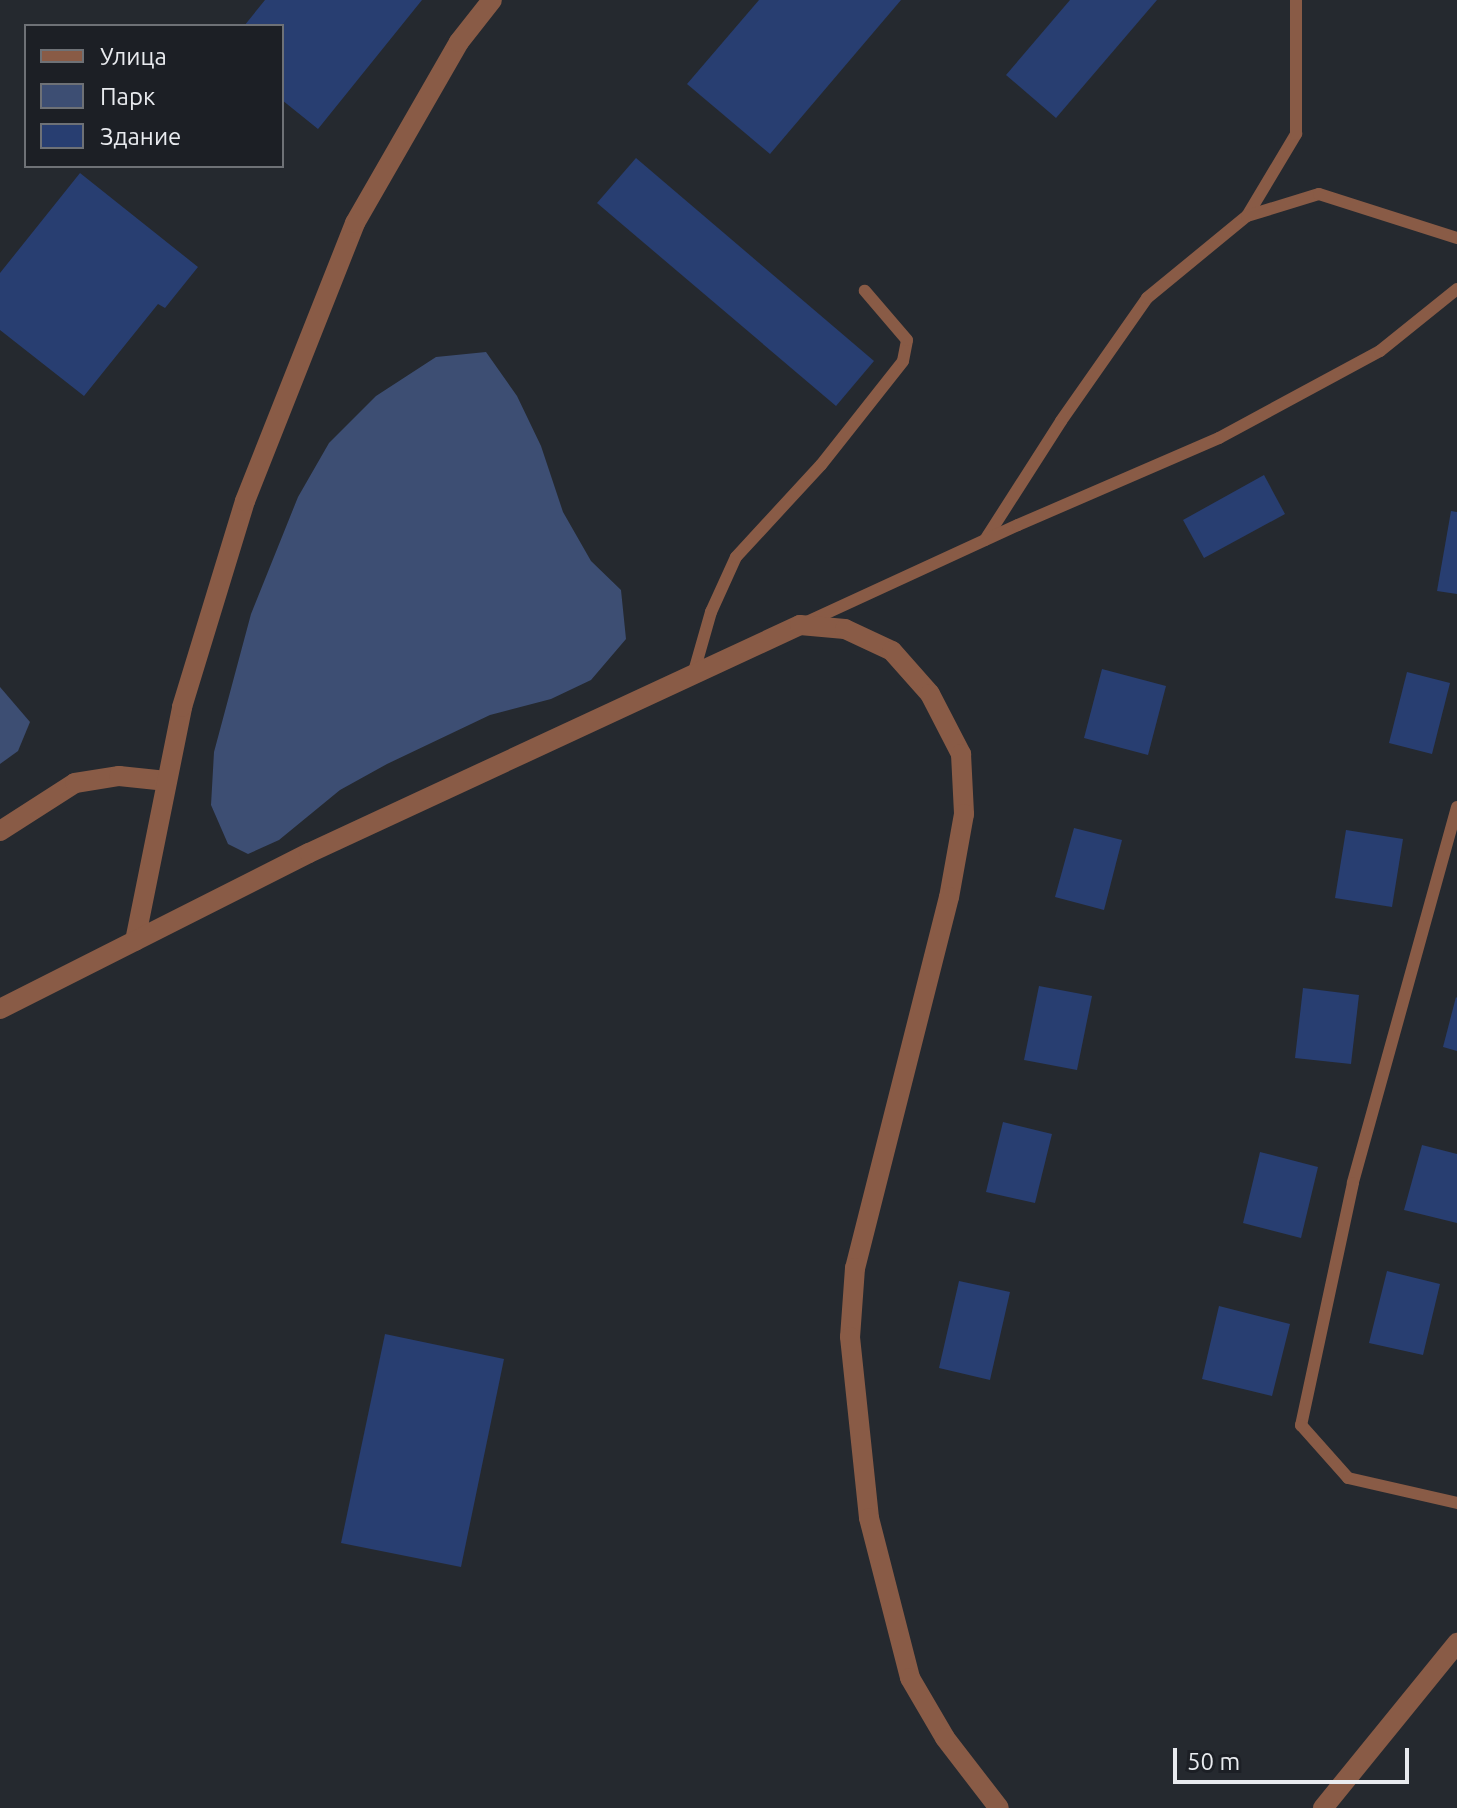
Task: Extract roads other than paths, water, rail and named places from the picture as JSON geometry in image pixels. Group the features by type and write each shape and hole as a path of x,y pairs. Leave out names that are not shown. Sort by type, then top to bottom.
{"street":[{"path":"135,941 182,707 245,501 355,223 459,42 492,0"},
{"path":"0,1009 309,853 800,625 845,629 892,651 930,694 961,754 964,814 949,897 855,1268 850,1337 869,1518 910,1678 945,1738 999,1808"},
{"path":"0,831 75,783 119,776 167,781"},
{"path":"1323,1808 1457,1643"}],"lane":[{"path":"985,540 1061,421 1147,298 1247,216 1296,134 1296,0"},
{"path":"1247,216 1319,194 1457,238"},
{"path":"800,625 1219,438 1380,351 1457,289"},
{"path":"693,675 711,612 736,557 821,465 903,361 907,340 865,291"},
{"path":"1457,807 1353,1183 1301,1425 1348,1478 1457,1503"}]}
